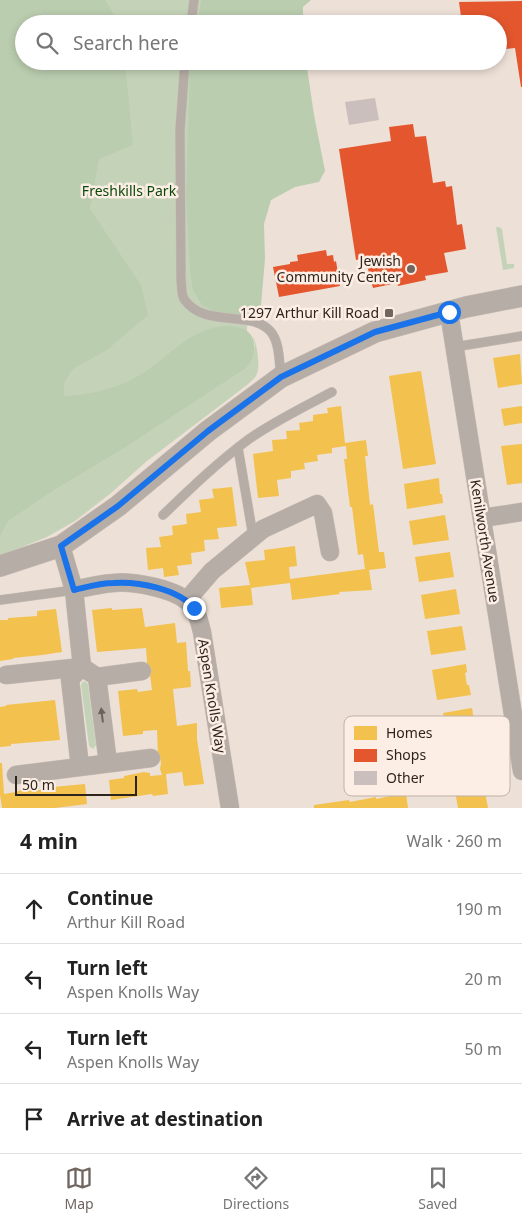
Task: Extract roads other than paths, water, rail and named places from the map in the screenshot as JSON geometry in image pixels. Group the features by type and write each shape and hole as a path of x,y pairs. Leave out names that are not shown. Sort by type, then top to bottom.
{"street":[{"path":"0,566 61,546 118,506 208,431 281,377 375,332 449,312 522,296"},
{"name":"Kenilworth Avenue","path":"449,312 482,518 517,705 522,771"},
{"path":"74,590 112,583 132,583 162,590 187,600 212,571 253,536 263,529 317,504 323,513 330,552"},
{"path":"482,518 522,512"},
{"path":"61,546 74,590 82,667"},
{"name":"Aspen Knolls Way","path":"187,600 199,618 202,632 230,808"},
{"path":"80,767 70,679 82,667"},
{"path":"6,676 82,667 97,677 142,671"},
{"path":"97,677 108,764"},
{"path":"16,775 151,758"}],"lane":[{"path":"192,15 194,0"},
{"path":"184,70 180,130 181,280 184,298 194,308 209,316 253,322 266,327 276,340 281,377"},
{"path":"454,347 522,336"},
{"path":"163,514 238,448 280,420 332,392"},
{"path":"238,448 253,536"},
{"path":"0,600 74,590"}],"place":[{"name":"Jewish Community Center","path":"411,269"},
{"name":"1297 Arthur Kill Road","path":"389,313"}],"park label":[{"name":"Freshkills Park","path":"129,191"}]}
